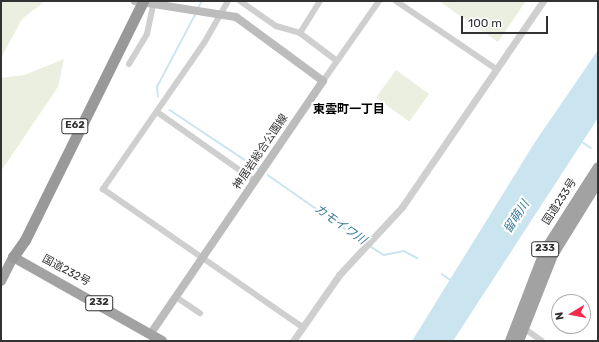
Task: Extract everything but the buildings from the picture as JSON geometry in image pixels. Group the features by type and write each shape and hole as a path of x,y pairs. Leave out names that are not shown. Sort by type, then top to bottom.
{"highway":[{"name":"E62","path":"13,257 133,16 136,1"},
{"name":"E62","path":"133,16 148,4"},
{"name":"国道233号","path":"519,341 519,326 545,250 598,167"},
{"name":"国道233号","path":"510,341 519,326 553,255 598,182"},
{"name":"国道232号","path":"13,257 46,274 149,337 162,341"},
{"path":"1,281 13,257"},
{"name":"国道232号","path":"149,337 171,341"}],"main road":[{"path":"136,1 162,8 227,14 250,24 323,81"},
{"name":"神居岩総合公園線","path":"149,337 323,81"}],"street":[{"path":"228,1 157,112 103,189 201,260 302,327"},
{"path":"240,1 276,26 300,33 337,61"},
{"path":"300,33 320,1"},
{"path":"323,81 379,1"},
{"path":"396,1 496,69"},
{"path":"293,341 339,275 402,207 543,1"},
{"path":"130,64 146,34 148,4"},
{"path":"157,112 255,181"},
{"path":"176,297 200,313"},
{"path":"519,326 542,341"}],"shaded area":[{"path":"1,1 45,1 22,19 1,58"},
{"path":"439,1 526,1 498,42"},
{"path":"64,59 58,87 1,171 1,78 24,75"},
{"path":"396,70 429,94 409,122 376,98"}],"water":[{"name":"留萌川","path":"598,50 598,118 453,341 412,341 535,142"}],"waterway":[{"name":"カモイワ川","path":"198,8 202,1"},
{"name":"カモイワ川","path":"158,97 157,87 196,13"},
{"name":"カモイワ川","path":"170,110 257,168"},
{"path":"581,141 591,148"},
{"name":"カモイワ川","path":"268,175 365,243"},
{"name":"カモイワ川","path":"370,246 384,255 404,251 417,258"},
{"name":"カモイワ川","path":"442,274 452,281"}],"district":[{"name":"東雲町一丁目","path":"349,110"}]}
